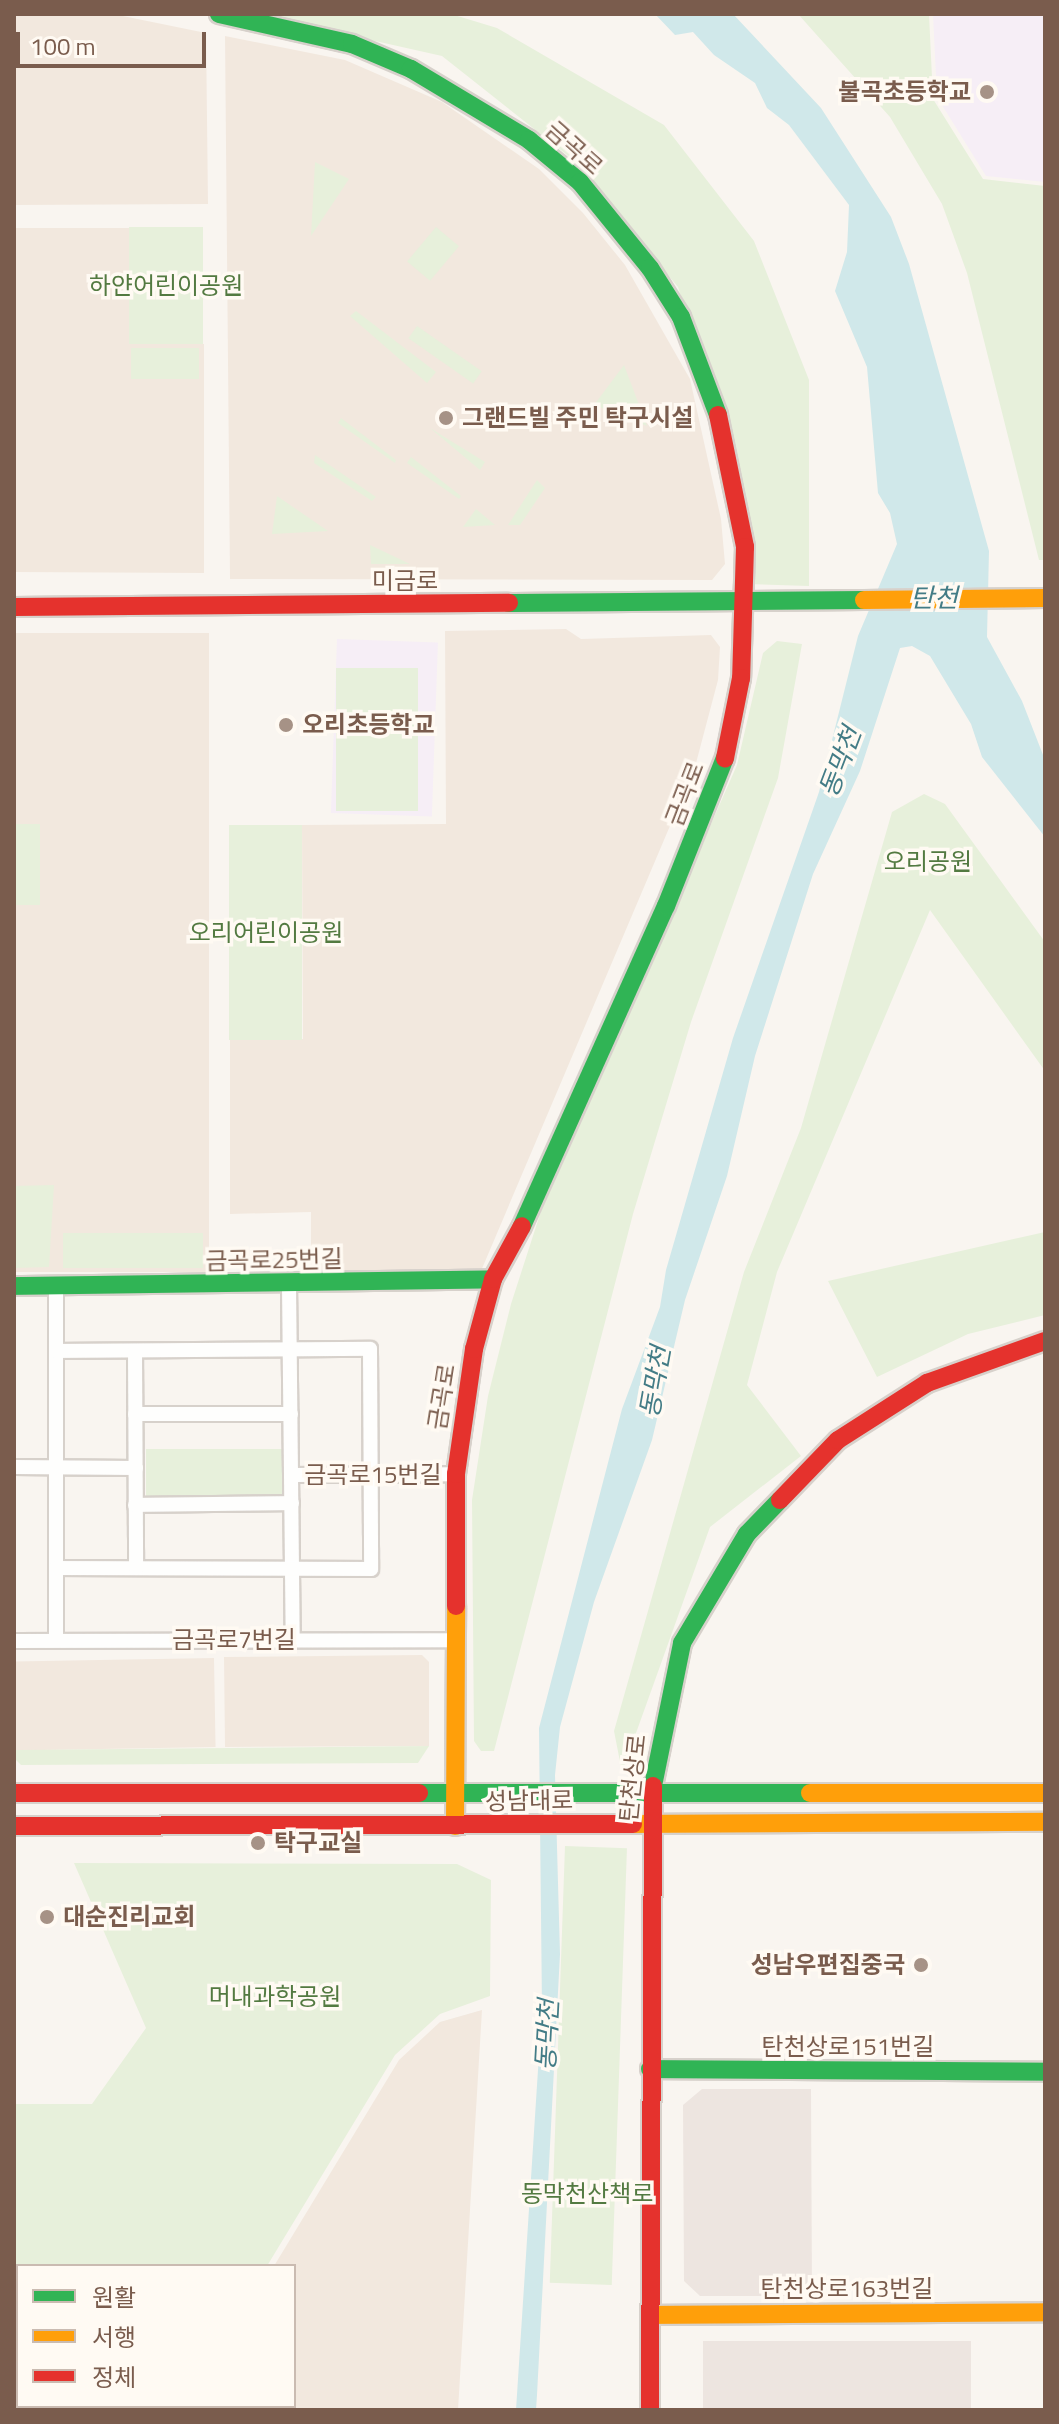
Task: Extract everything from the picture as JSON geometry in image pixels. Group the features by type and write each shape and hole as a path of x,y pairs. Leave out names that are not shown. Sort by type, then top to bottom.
{"main road":[{"name":"금곡로","path":"219,14 352,44 425,76 529,140 607,213 681,317 714,397 737,489 746,604 741,678 728,750 666,906 532,1208 493,1279 465,1395 456,1474 455,1826"},
{"name":"미금로","path":"14,607 746,604 1045,598"},
{"name":"금곡로25번길","path":"14,1286 493,1279"},
{"name":"탄천상로","path":"650,2410 651,1793 682,1643 715,1581 760,1518 812,1463 878,1410 946,1374 1045,1341"},
{"name":"성남대로","path":"14,1793 1045,1793"},
{"name":"성남대로","path":"14,1826 1045,1822"},
{"name":"탄천상로151번길","path":"650,2069 1045,2072"},
{"name":"탄천상로163번길","path":"650,2315 1045,2312"}],"street":[{"path":"289,1284 293,1640"},
{"path":"56,1286 56,1640"},
{"path":"56,1351 370,1349 371,1569 56,1568"},
{"path":"135,1351 136,1568"},
{"path":"135,1414 291,1414"},
{"path":"14,1467 56,1471 136,1468"},
{"name":"금곡로15번길","path":"291,1475 456,1474"},
{"path":"135,1505 292,1503"},
{"name":"금곡로7번길","path":"14,1641 455,1640"}],"shaded area":[{"path":"14,14 113,14 206,33 208,204 14,205"},
{"path":"933,14 1045,14 1045,182 986,176 937,97"},
{"path":"225,36 345,60 442,102 539,169 583,213 625,265 690,379 721,519 725,564 712,580 230,579"},
{"path":"14,228 129,228 130,343 204,344 204,573 14,572"},
{"path":"566,629 581,639 711,635 720,647 718,680 695,767 478,1278 311,1281 311,1212 230,1214 230,1040 303,1039 302,825 446,824 445,631"},
{"path":"14,633 209,633 209,1272 14,1272"},
{"path":"337,639 438,643 432,816 331,813"},
{"path":"422,1655 429,1662 429,1746 225,1747 224,1657"},
{"path":"214,1658 216,1747 16,1750 14,1661"},
{"path":"482,2010 458,2410 174,2410 296,2408 296,2264 275,2264 399,2060 440,2022"},
{"path":"702,2089 811,2089 812,2296 700,2296 684,2281 683,2105"},
{"path":"703,2341 971,2341 971,2410 703,2410"}],"green space":[{"path":"255,14 451,14 497,28 664,125 754,241 809,380 809,586 745,584 719,413 678,287 567,155 442,56"},
{"path":"798,14 929,14 933,99 983,179 1045,186 1045,560 1039,560 967,273 942,204 890,117"},
{"path":"315,162 349,179 311,236"},
{"name":"하얀어린이공원","path":"129,227 203,227 203,344 129,344"},
{"path":"436,227 459,246 430,281 407,261"},
{"path":"356,311 436,372 427,383 350,316"},
{"path":"417,326 482,371 473,384 408,338"},
{"path":"131,348 199,348 199,379 131,379"},
{"path":"624,365 647,426 594,405"},
{"path":"341,418 396,460 395,463 338,423"},
{"path":"430,428 485,462 480,470"},
{"path":"315,455 376,497 372,501 314,463"},
{"path":"411,457 461,496 459,499 407,463"},
{"path":"537,480 545,488 520,525 508,525"},
{"path":"277,496 328,531 272,534"},
{"path":"476,509 495,525 463,527"},
{"path":"370,545 410,564 371,564"},
{"path":"777,641 802,644 778,778 691,1022 633,1214 494,1751 481,1751 474,1741 472,1500 488,1396 511,1304 542,1208 737,765 763,653"},
{"path":"336,668 418,668 418,811 336,811"},
{"name":"오리공원","path":"924,794 945,804 1045,942 1045,1071 930,910 777,1272 747,1385 801,1456 710,1527 622,1772 614,1731 744,1272 801,1128 892,812"},
{"path":"14,824 40,824 40,905 14,905"},
{"name":"오리어린이공원","path":"229,825 302,825 302,1040 229,1040"},
{"path":"54,1185 49,1267 14,1268 14,1186"},
{"path":"1045,1232 1045,1315 968,1334 877,1377 828,1281"},
{"path":"63,1233 203,1233 203,1268 63,1268"},
{"path":"146,1449 288,1449 288,1502 146,1502"},
{"path":"429,1746 418,1763 21,1765 14,1758 14,1750"},
{"name":"동막천산책로","path":"565,1846 627,1848 612,2285 550,2283"},
{"name":"머내과학공원","path":"74,1863 457,1864 491,1880 490,1996 440,2014 395,2055 268,2264 16,2264 16,2408 166,2408 165,2410 14,2410 14,2104 92,2104 146,2028"}],"water":[{"path":"655,14 733,14 821,108 891,217 909,264 989,551 987,637 1022,701 1045,760 1045,837 982,757 971,724 930,656 912,646 900,648 860,771 813,874 755,1056 727,1176 685,1300 652,1440 594,1602 560,1727 555,1775 560,1954 537,2395 536,2410 516,2410 542,2008 539,1728 622,1409 660,1307 666,1270 733,1038 819,792 858,636 897,544 890,513 878,493 867,367 835,291 847,252 849,205 789,125 767,108 755,83 714,55 693,32 675,35"}],"traffic: fast":[{"path":"219,14 352,44 411,69 529,140 580,182 650,268 681,317 718,415"},
{"path":"509,603 864,600"},
{"path":"522,1226 666,906 725,758"},
{"path":"14,1286 493,1279"},
{"path":"653,1786 682,1643 747,1534 780,1500"},
{"path":"419,1793 810,1793"},
{"path":"650,2069 1045,2072"}],"traffic: slow":[{"path":"864,600 1045,598"},
{"path":"455,1826 456,1606"},
{"path":"810,1793 1045,1793"},
{"path":"633,1824 1045,1822"},
{"path":"650,2315 1045,2312"}],"traffic: jam":[{"path":"718,415 745,547 741,678 725,758"},
{"path":"14,607 509,603"},
{"path":"456,1606 456,1474 474,1349 493,1279 522,1226"},
{"path":"780,1500 838,1440 927,1383 1045,1341"},
{"path":"650,2410 653,1786"},
{"path":"14,1793 419,1793"},
{"path":"14,1826 633,1824"}],"place":[{"name":"불곡초등학교","path":"987,92"},
{"name":"그랜드빌 주민 탁구시설","path":"446,418"},
{"name":"오리초등학교","path":"286,725"},
{"name":"탁구교실","path":"258,1843"},
{"name":"대순진리교회","path":"47,1917"},
{"name":"성남우편집중국","path":"921,1965"}],"water label":[{"name":"탄천","path":"934,598"},
{"name":"동막천","path":"840,762"},
{"name":"동막천","path":"655,1382"},
{"name":"동막천","path":"547,2035"}]}
